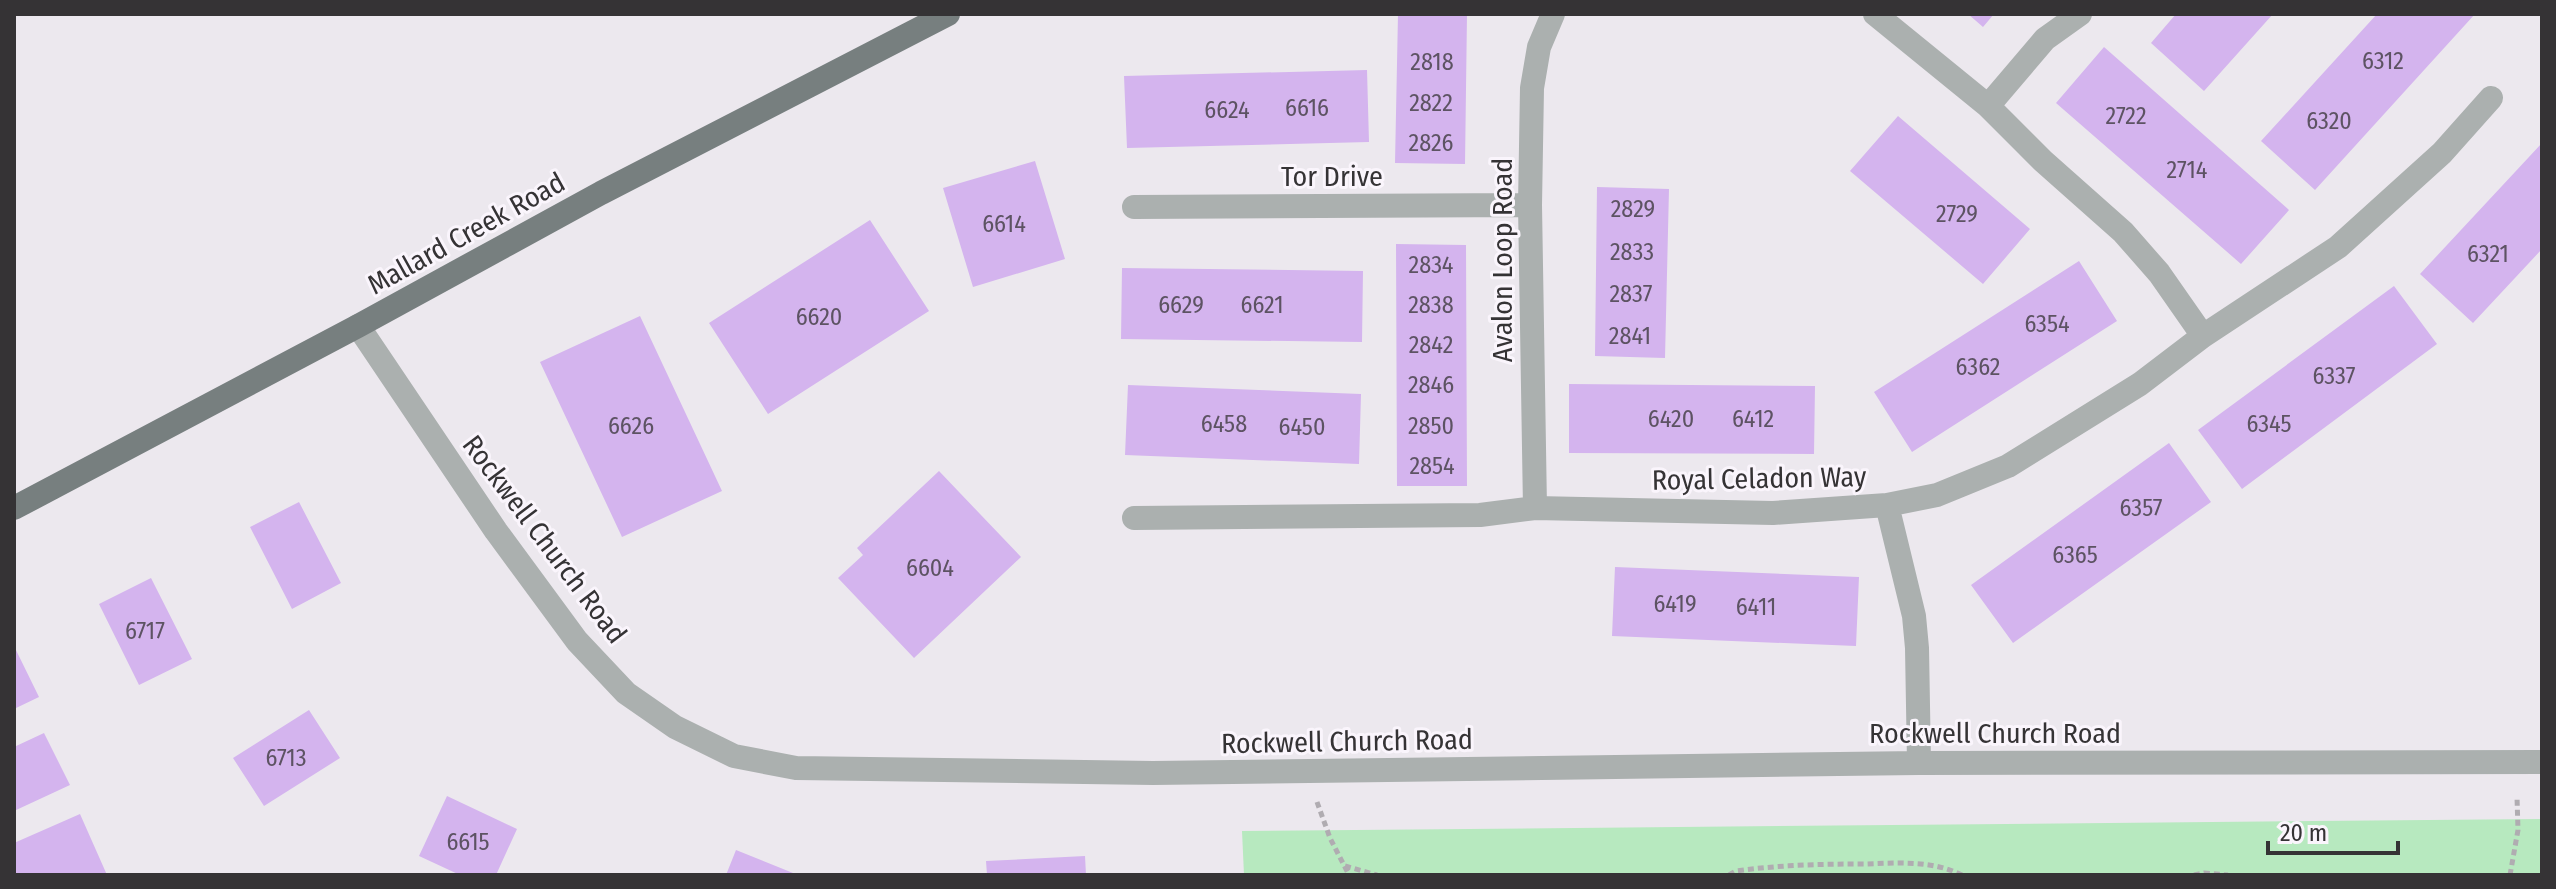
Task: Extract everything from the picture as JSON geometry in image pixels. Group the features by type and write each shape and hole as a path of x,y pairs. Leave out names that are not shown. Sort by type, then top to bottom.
{"main road":[{"name":"Mallard Creek Road","path":"14,508 601,193 948,14"}],"street":[{"name":"Avalon Loop Road","path":"1535,508 1530,205 1532,88 1539,47 1553,14"},
{"path":"1875,14 1988,106 2043,161 2123,232 2159,273 2203,336"},
{"path":"1988,106 2045,39 2080,14"},
{"name":"Royal Celadon Way","path":"1134,518 1480,515 1535,508 1773,513 1887,505 1937,495 2008,466 2140,384 2203,336 2338,247 2442,153 2491,98"},
{"name":"Tor Drive","path":"1134,207 1530,205"},
{"name":"Rockwell Church Road","path":"358,326 496,531 577,641 626,693 675,727 734,756 796,768 1153,773 1919,763 2542,762"},
{"path":"1887,505 1906,579 1917,648 1919,763"}],"path":[{"path":"2510,875 2518,830 2515,762"},
{"path":"1306,771 1330,838 1349,875"},
{"path":"1729,875 1736,871 1787,864 1921,863 1962,875"},
{"path":"1345,866 1377,875"},
{"path":"2194,875 2228,875"}],"green space":[{"path":"2542,819 2542,875 1244,875 1242,831"}],"building":[{"path":"1398,14 1467,14 1465,164 1395,163"},
{"path":"1968,14 1994,14 1983,27"},
{"path":"2176,14 2273,14 2204,91 2151,43"},
{"path":"2377,14 2475,14 2315,190 2261,141"},
{"path":"2104,47 2289,210 2241,264 2056,103"},
{"path":"1367,70 1369,142 1127,148 1124,76"},
{"path":"1898,116 2030,229 1983,284 1850,171"},
{"path":"2542,143 2542,249 2473,323 2420,274"},
{"path":"1035,161 1065,259 973,287 943,188"},
{"path":"1597,187 1669,189 1665,358 1595,356"},
{"path":"870,220 929,311 768,414 709,323"},
{"path":"1396,244 1466,245 1467,486 1397,486"},
{"path":"2079,261 2117,321 1912,452 1874,392"},
{"path":"1122,268 1363,271 1362,342 1121,339"},
{"path":"2394,286 2437,344 2242,489 2198,430"},
{"path":"640,316 722,491 622,537 540,362"},
{"path":"1569,384 1815,386 1814,454 1569,453"},
{"path":"1128,385 1361,394 1359,464 1125,455"},
{"path":"2169,443 2211,502 2013,643 1971,585"},
{"path":"939,471 1021,557 914,658 838,578 863,555 857,548"},
{"path":"299,502 341,583 292,609 250,527"},
{"path":"1615,567 1859,577 1856,646 1612,636"},
{"path":"151,578 192,659 139,685 99,604"},
{"path":"14,646 39,697 14,709"},
{"path":"309,710 340,758 264,806 233,758"},
{"path":"44,733 70,785 14,811 14,747"},
{"path":"447,796 517,829 496,875 460,875 419,856"},
{"path":"80,814 107,875 14,875 14,843"},
{"path":"736,850 798,875 726,875"},
{"path":"1085,856 1086,875 987,875 986,861"}]}
